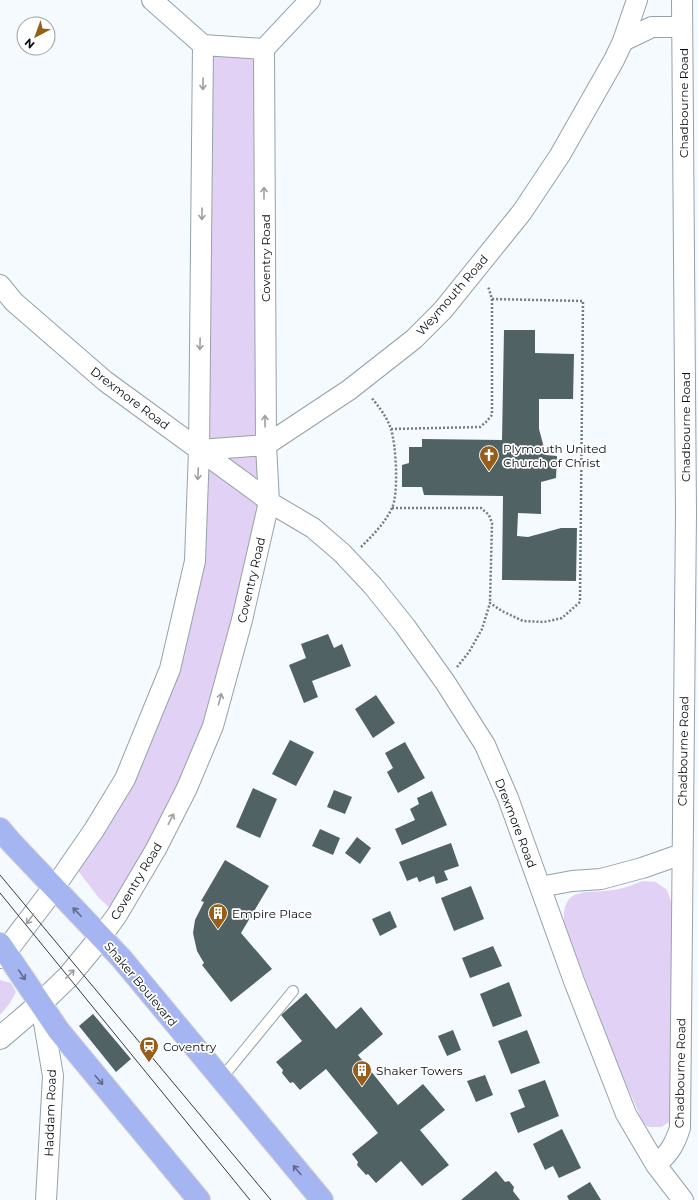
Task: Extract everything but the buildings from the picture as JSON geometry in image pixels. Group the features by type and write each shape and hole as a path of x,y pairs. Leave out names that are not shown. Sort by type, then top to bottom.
{"main road":[{"name":"Shaker Boulevard","path":"0,829 125,964 322,1200"},
{"path":"2,951 41,1003 59,1031 199,1200"}],"street":[{"path":"152,0 203,45 264,49 310,0"},
{"name":"Weymouth Road","path":"200,450 266,445 349,390 414,339 443,310 522,212 560,155 614,60 623,41 637,0"},
{"name":"Chadbourne Road","path":"656,1165 670,1152 680,1128 686,521 682,0"},
{"path":"623,41 652,28 682,27"},
{"path":"2,951 54,888 94,830 125,779 170,669 195,561 200,450 203,45"},
{"name":"Coventry Road","path":"0,1038 41,1003 76,968 117,915 156,849 188,788 213,726 242,620 268,501 266,445 264,49"},
{"name":"Drexmore Road","path":"0,285 14,302 105,382 268,501 313,528 342,553 373,586 405,626 445,682 485,745 508,798 574,981 626,1114 656,1165 683,1200"},
{"path":"540,887 572,881 601,879 642,868 682,854"},
{"name":"Haddam Road","path":"41,1003 54,1076 46,1200"}],"lane":[{"path":"221,1079 293,991"}],"path":[{"path":"391,429 480,427 492,415 492,299 488,286"},
{"path":"490,602 502,611 523,621 544,622 562,618 580,602 583,301 492,299"},
{"path":"361,547 381,526 392,508 396,490 395,451 391,429 382,411 370,397"},
{"path":"392,508 481,508 489,515 492,523 490,602 482,630 469,652 455,669"}],"shaded area":[{"path":"203,45 264,49 268,500 213,726 117,915 99,898 79,872 76,855 125,779 195,561"},
{"path":"643,881 656,882 667,890 673,907 672,1109 670,1120 661,1127 646,1126 643,1122 622,1075 564,924 564,912 571,897 585,892 621,889"},
{"path":"0,980 11,983 16,992 10,1003 0,1015"}],"tram line":[{"path":"0,875 271,1200"},
{"path":"0,893 250,1200"}],"place":[{"name":"Plymouth United Church of Christ","path":"489,472"},
{"name":"Empire Place","path":"218,930"},
{"name":"Coventry","path":"149,1063"},
{"name":"Shaker Towers","path":"362,1087"}]}
